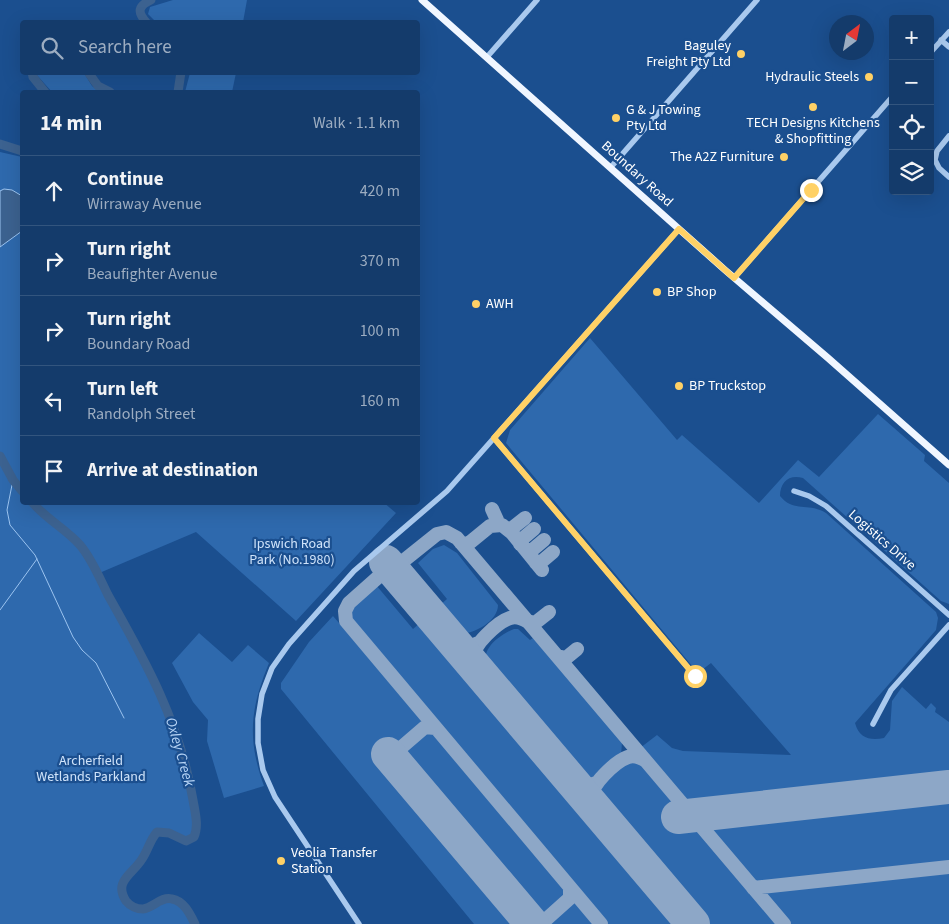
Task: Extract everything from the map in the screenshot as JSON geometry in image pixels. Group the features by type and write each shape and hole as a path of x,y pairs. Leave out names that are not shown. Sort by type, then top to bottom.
{"main road":[{"name":"Boundary Road","path":"422,0 734,278 949,465"}],"street":[{"path":"487,58 537,0"},
{"path":"611,167 758,0"},
{"path":"934,49 949,32"},
{"path":"942,40 949,47"},
{"path":"734,278 889,101"},
{"path":"934,156 949,136"},
{"path":"934,162 949,178"},
{"path":"358,924 281,806 267,781 258,743 258,719 262,694 272,668 283,651 335,592 378,549 437,501 679,229"},
{"path":"494,438 695,676"},
{"name":"Logistics Drive","path":"794,491 809,496 826,506 949,615"},
{"path":"873,724 891,690 949,625"}],"green space":[{"path":"173,0 247,0 243,20 154,20 148,14 150,7"},
{"path":"37,75 85,75 92,86 97,90 50,90"},
{"path":"189,75 236,75 232,90 186,90"},
{"name":"Archerfield Wetlands Parkland","path":"0,152 20,157 20,505 387,505 396,513 296,621 196,532 97,574 142,656 167,711 187,770 197,822 196,832 191,840 182,839 164,832 156,834 150,841 140,863 122,882 123,895 128,903 133,907 139,908 166,899 173,899 186,909 195,924 0,924"},
{"path":"590,338 677,440 682,435 759,503 798,460 819,477 878,414 925,455 924,461 949,483 949,604 941,601 803,478 794,477 786,480 780,491 780,496 785,501 796,506 813,508 826,513 936,612 938,618 936,630 855,723 862,735 870,739 884,738 890,730 892,701 902,687 926,709 931,703 936,708 935,712 949,722 949,924 790,924 712,831 717,824 746,821 744,798 687,803 640,748 657,735 672,748 683,751 791,755 711,663 698,673 506,443 510,430"},
{"path":"444,545 457,553 498,605 494,616 479,629 462,634 439,606 447,599 418,563 433,549"},
{"path":"376,585 413,629 421,622 677,924 606,924 352,624 350,612 355,601"},
{"path":"333,616 422,719 419,727 379,761 423,814 431,816 523,924 474,924 281,689 281,683 309,642"},
{"path":"518,629 530,640 533,638 539,643 622,742 621,756 592,780 586,780 486,661 487,651 490,646 504,634"},
{"path":"199,633 232,662 248,645 269,663 258,695 253,724 255,753 264,786 224,798 207,741 208,720 193,702 172,663"},
{"path":"428,731 434,733 568,891 567,897 543,918 535,916 442,807 441,798 405,756 407,747"},
{"path":"632,761 644,766 676,804 679,829 696,827 777,924 709,924 597,792 602,783 612,774"},
{"path":"574,901 578,902 596,924 546,924"}],"shaded area":[{"path":"4,189 12,190 20,195 20,232 0,247 0,191"}],"waterway":[{"name":"Oxley Creek","path":"145,20 140,10 143,5 151,0"},
{"name":"Oxley Creek","path":"33,75 43,90"},
{"name":"Oxley Creek","path":"90,75 98,86 106,90"},
{"name":"Oxley Creek","path":"178,90 181,75"},
{"name":"Oxley Creek","path":"0,144 20,150"},
{"name":"Oxley Creek","path":"0,456 20,489"},
{"path":"13,480 7,510 10,525 35,555 73,637 82,650 96,663 124,718"},
{"name":"Oxley Creek","path":"35,505 74,539 92,563 160,694 180,745 187,772 196,819 194,837 186,841 169,833 157,832 142,859 123,883 123,894 126,901 134,907 141,909 164,899 176,900 186,908 195,924"},
{"path":"0,610 37,559"}],"taxiway":[{"path":"492,509 497,520 495,524"},
{"path":"507,528 511,529 525,518"},
{"path":"461,543 468,544 490,526 502,525 512,533 542,570"},
{"path":"520,544 521,540 534,529"},
{"path":"601,924 346,621 345,611 349,603 385,571 397,566 437,534 446,532 457,538 784,924"},
{"path":"530,555 531,551 544,540"},
{"path":"536,563 540,563 553,552"},
{"path":"382,574 394,574 400,578 424,606"},
{"path":"429,612 444,631 456,642 470,646 478,643"},
{"path":"527,621 535,623 549,612"},
{"path":"505,702 478,669 473,659 474,654 476,648 486,635 505,620 517,617 528,622"},
{"path":"557,656 566,658 577,649"},
{"path":"411,781 397,762 396,752 425,727 435,728"},
{"path":"542,746 559,767 573,780 580,784 596,783"},
{"path":"623,842 596,809 591,799 592,794 594,788 604,775 623,759 635,756 646,761"},
{"path":"753,888 949,867"},
{"path":"541,924 570,898 570,888"},
{"path":"513,902 532,921 544,920"}],"runway":[{"path":"386,562 693,924"},
{"path":"388,754 532,924"},
{"path":"678,817 949,787"}],"place":[{"name":"Baguley Freight Pty Ltd","path":"741,54"},
{"name":"Hydraulic Steels","path":"869,77"},
{"name":"TECH Designs Kitchens & Shopfitting","path":"813,107"},
{"name":"G & J Towing Pty Ltd","path":"616,118"},
{"name":"The A2Z Furniture","path":"784,157"},
{"name":"BP Shop","path":"657,292"},
{"name":"AWH","path":"476,304"},
{"name":"BP Truckstop","path":"679,386"},
{"name":"Veolia Transfer Station","path":"281,861"}],"route":[{"path":"695,676 494,438 679,229 734,278 811,190"}],"park label":[{"name":"Ipswich Road Park (No.1980)","path":"292,552"}]}
